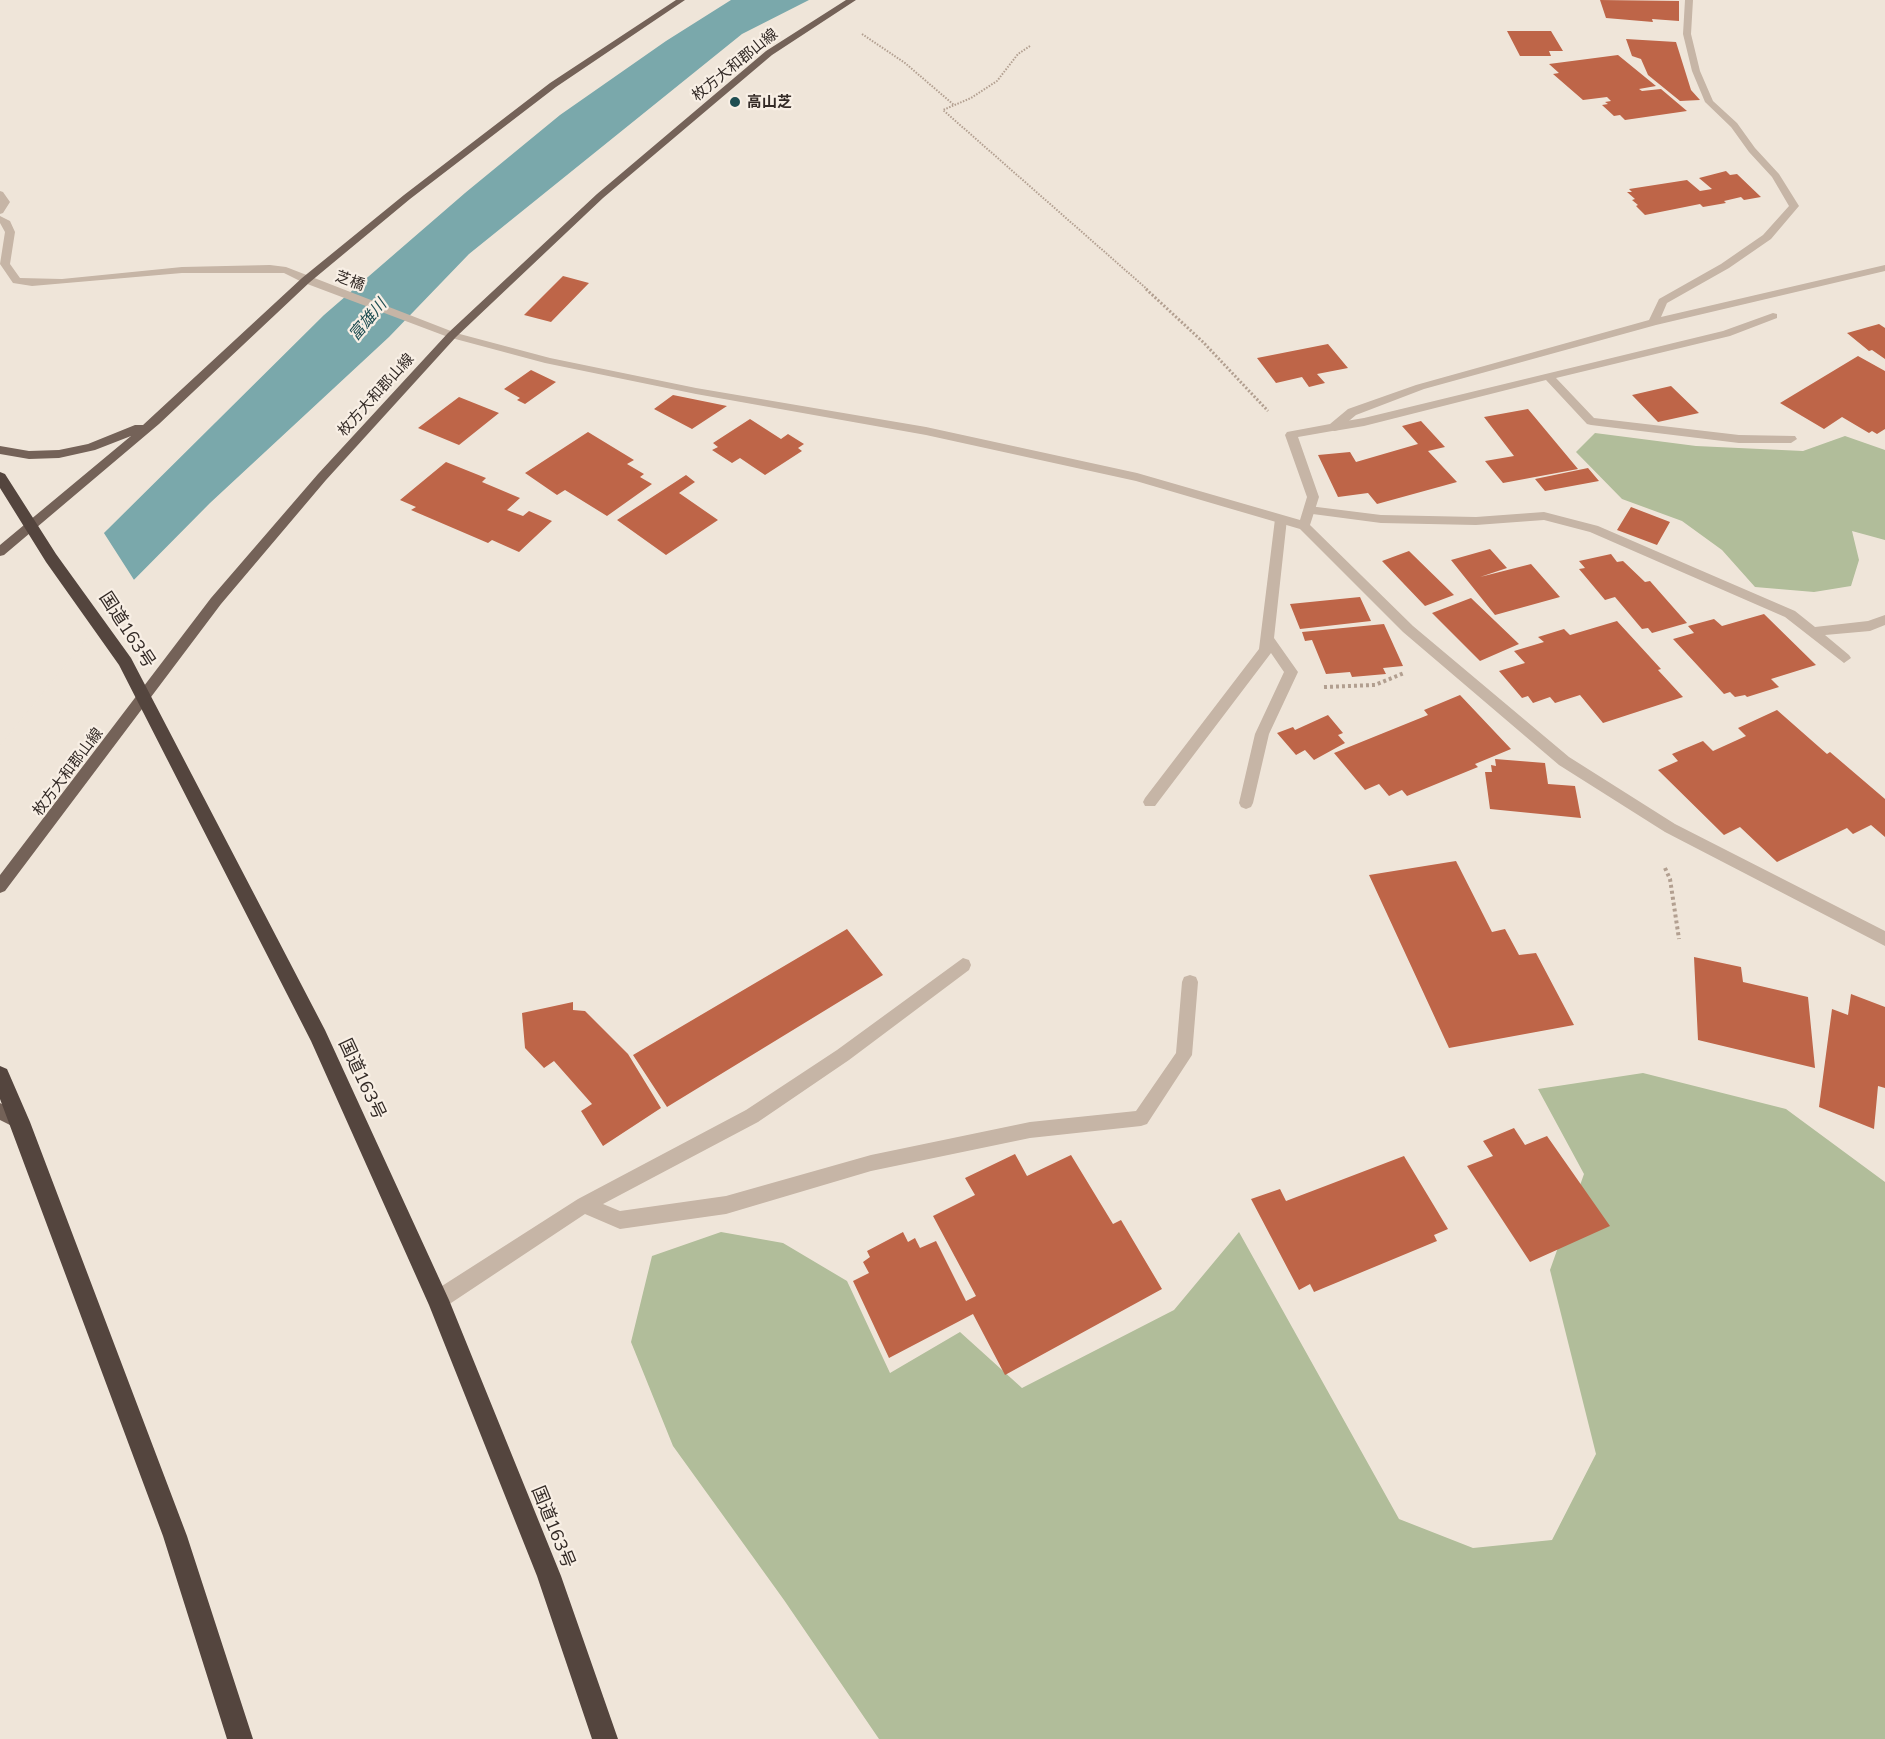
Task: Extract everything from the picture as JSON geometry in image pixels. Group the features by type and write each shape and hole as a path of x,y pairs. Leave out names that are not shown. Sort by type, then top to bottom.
{"highway":[{"name":"国道163号","path":"0,477 51,558 125,662 318,1036 438,1300 549,1576 604,1739"},
{"path":"0,1075 20,1122 175,1536 240,1739"}],"main road":[{"path":"0,552 155,421 306,280 407,197 553,85 681,0"},
{"name":"枚方大和郡山線","path":"0,886 216,601 261,546 452,335 600,196 769,53 852,0"},
{"path":"0,450 29,455 59,454 91,447 155,421"},
{"path":"0,1111 20,1122"}],"street":[{"path":"1653,322 1663,301 1725,266 1767,237 1794,206 1776,176 1752,150 1734,125 1708,102 1696,71 1687,34 1689,0"},
{"path":"0,194 5,202 0,211"},
{"name":"芝橋","path":"0,219 6,223 10,232 6,264 10,274 17,281 62,282 182,270 270,268 286,270 306,280 452,335 549,361 696,391 926,431 1137,477 1304,526"},
{"path":"1334,427 1352,412 1420,387 1653,322 1885,268"},
{"path":"1773,316 1726,334 1365,422 1291,435 1313,497 1304,526 1408,629 1564,761 1670,828 1885,939"},
{"path":"1549,377 1591,421 1739,439 1791,439"},
{"path":"1310,510 1381,519 1476,521 1544,516 1594,529 1740,590 1790,614 1844,658"},
{"path":"1150,802 1266,650 1281,519"},
{"path":"1813,632 1870,626 1885,620"},
{"path":"1246,803 1262,734 1291,672 1267,638"},
{"path":"438,1300 584,1205 752,1116 843,1055 963,965"},
{"path":"584,1205 620,1221 726,1205 882,1161 1030,1130 1141,1118 1184,1055 1190,982"}],"path":[{"path":"820,21 861,33 905,63 954,105"},
{"path":"1030,46 1018,54 997,81 971,98 944,110 1121,265 1203,342 1291,435"},
{"path":"1282,692 1336,686 1375,685 1406,673 1434,650"}],"green space":[{"path":"1595,433 1696,446 1803,451 1845,436 1885,450 1885,540 1852,531 1859,560 1851,586 1814,592 1755,587 1722,550 1682,521 1622,499 1576,452"},
{"path":"1643,1073 1786,1109 1885,1182 1885,1739 879,1739 784,1600 673,1446 631,1342 652,1256 721,1232 783,1243 847,1281 890,1373 960,1332 1022,1388 1174,1310 1239,1232 1399,1519 1473,1548 1552,1540 1596,1454 1550,1270 1584,1174 1538,1089"}],"water":[{"name":"富雄川","path":"731,0 809,0 742,34 469,254 389,337 210,503 113,601 0,636 324,315 465,193 560,115 666,41"}],"pier":[{"path":"102,530 136,583 116,603 0,746 0,632"}],"building":[{"path":"1600,0 1679,1 1679,21 1652,19 1653,22 1606,18"},
{"path":"1507,31 1551,31 1563,51 1549,51 1551,56 1520,56"},
{"path":"1626,39 1676,42 1691,90 1700,100 1680,101 1648,75 1641,59 1632,56"},
{"path":"1618,55 1656,86 1639,89 1642,91 1661,89 1687,111 1625,120 1620,115 1614,116 1602,105 1611,101 1607,97 1583,100 1553,74 1559,73 1549,64"},
{"path":"1726,171 1730,175 1737,174 1761,197 1744,200 1741,197 1724,201 1726,203 1703,207 1700,204 1645,215 1632,200 1635,199 1627,192 1632,192 1629,189 1687,180 1700,191 1712,189 1699,178"},
{"path":"563,276 589,283 551,322 524,315"},
{"path":"1879,324 1885,328 1885,359 1872,350 1869,351 1847,333"},
{"path":"1328,344 1348,368 1317,374 1325,383 1309,387 1302,377 1276,383 1257,358"},
{"path":"1858,356 1885,371 1885,429 1877,434 1872,431 1869,433 1842,417 1824,429 1780,403"},
{"path":"531,370 556,382 525,404 517,400 520,398 504,389"},
{"path":"1671,386 1699,413 1658,422 1632,395"},
{"path":"673,395 727,406 692,429 654,409"},
{"path":"459,397 499,413 459,445 418,428"},
{"path":"1528,409 1578,469 1503,483 1485,461 1514,456 1484,417"},
{"path":"750,419 781,439 788,434 804,444 798,448 802,451 765,475 740,458 732,463 712,450 718,447 713,443"},
{"path":"1421,421 1445,447 1428,451 1457,482 1377,504 1368,493 1338,497 1318,455 1350,452 1356,462 1418,444 1402,426"},
{"path":"588,432 634,460 627,464 644,474 640,477 652,484 607,516 565,490 557,495 525,473"},
{"path":"446,462 486,478 482,482 520,498 507,510 523,516 529,511 552,521 519,552 492,540 488,543 411,510 416,507 400,500"},
{"path":"1588,468 1599,481 1545,491 1535,479"},
{"path":"686,475 695,482 679,493 718,520 666,555 617,520"},
{"path":"1631,507 1670,522 1657,545 1617,530"},
{"path":"1490,549 1507,568 1480,577 1531,564 1560,597 1495,615 1451,560"},
{"path":"1409,551 1454,595 1425,606 1382,561"},
{"path":"1611,554 1617,562 1623,561 1645,582 1650,581 1687,623 1652,633 1648,628 1642,629 1615,597 1605,600 1579,569 1585,568 1579,561"},
{"path":"1360,597 1371,621 1300,629 1290,604"},
{"path":"1471,598 1519,644 1480,661 1432,613"},
{"path":"1764,614 1816,665 1771,679 1779,687 1747,697 1745,695 1735,697 1730,692 1724,694 1673,639 1694,633 1688,626 1714,619 1722,626"},
{"path":"1617,621 1683,697 1603,723 1580,695 1555,703 1550,697 1533,703 1528,696 1522,698 1499,671 1525,663 1514,651 1544,642 1538,637 1564,629 1570,635"},
{"path":"1384,624 1403,666 1383,668 1386,674 1352,677 1350,672 1326,674 1312,640 1305,641 1302,632"},
{"path":"1460,695 1511,749 1475,764 1478,767 1407,796 1402,790 1389,796 1379,784 1365,790 1334,753 1428,715 1424,710"},
{"path":"1777,710 1827,754 1830,752 1885,799 1885,837 1871,825 1853,834 1847,828 1777,862 1740,827 1724,835 1658,770 1678,761 1672,754 1703,741 1713,751 1746,736 1738,728"},
{"path":"1328,715 1343,733 1338,735 1345,743 1314,760 1305,750 1296,755 1277,733 1293,727 1295,730"},
{"path":"1495,759 1545,763 1548,784 1575,786 1581,818 1490,809 1485,772 1492,772 1491,765 1496,766"},
{"path":"1456,861 1492,932 1505,929 1519,955 1536,953 1574,1025 1449,1048 1369,875"},
{"path":"847,929 883,975 667,1107 633,1055"},
{"path":"1694,957 1741,967 1743,982 1808,997 1815,1068 1698,1040"},
{"path":"1851,994 1885,1007 1885,1088 1878,1086 1874,1129 1819,1107 1832,1009 1848,1015"},
{"path":"573,1002 573,1010 585,1011 628,1054 661,1108 603,1146 581,1111 592,1104 554,1061 544,1068 525,1048 522,1013"},
{"path":"1514,1128 1525,1145 1547,1136 1610,1226 1530,1262 1467,1166 1493,1156 1483,1141"},
{"path":"1015,1154 1027,1176 1071,1155 1113,1224 1121,1220 1162,1289 1005,1375 973,1314 889,1358 853,1281 869,1273 863,1262 870,1257 867,1251 903,1232 908,1242 915,1238 920,1248 936,1241 966,1301 976,1296 933,1216 975,1195 965,1178"},
{"path":"1404,1156 1448,1229 1434,1235 1437,1241 1314,1292 1310,1284 1299,1290 1251,1199 1280,1189 1286,1201"}],"place":[{"name":"高山芝","path":"735,102"}]}
